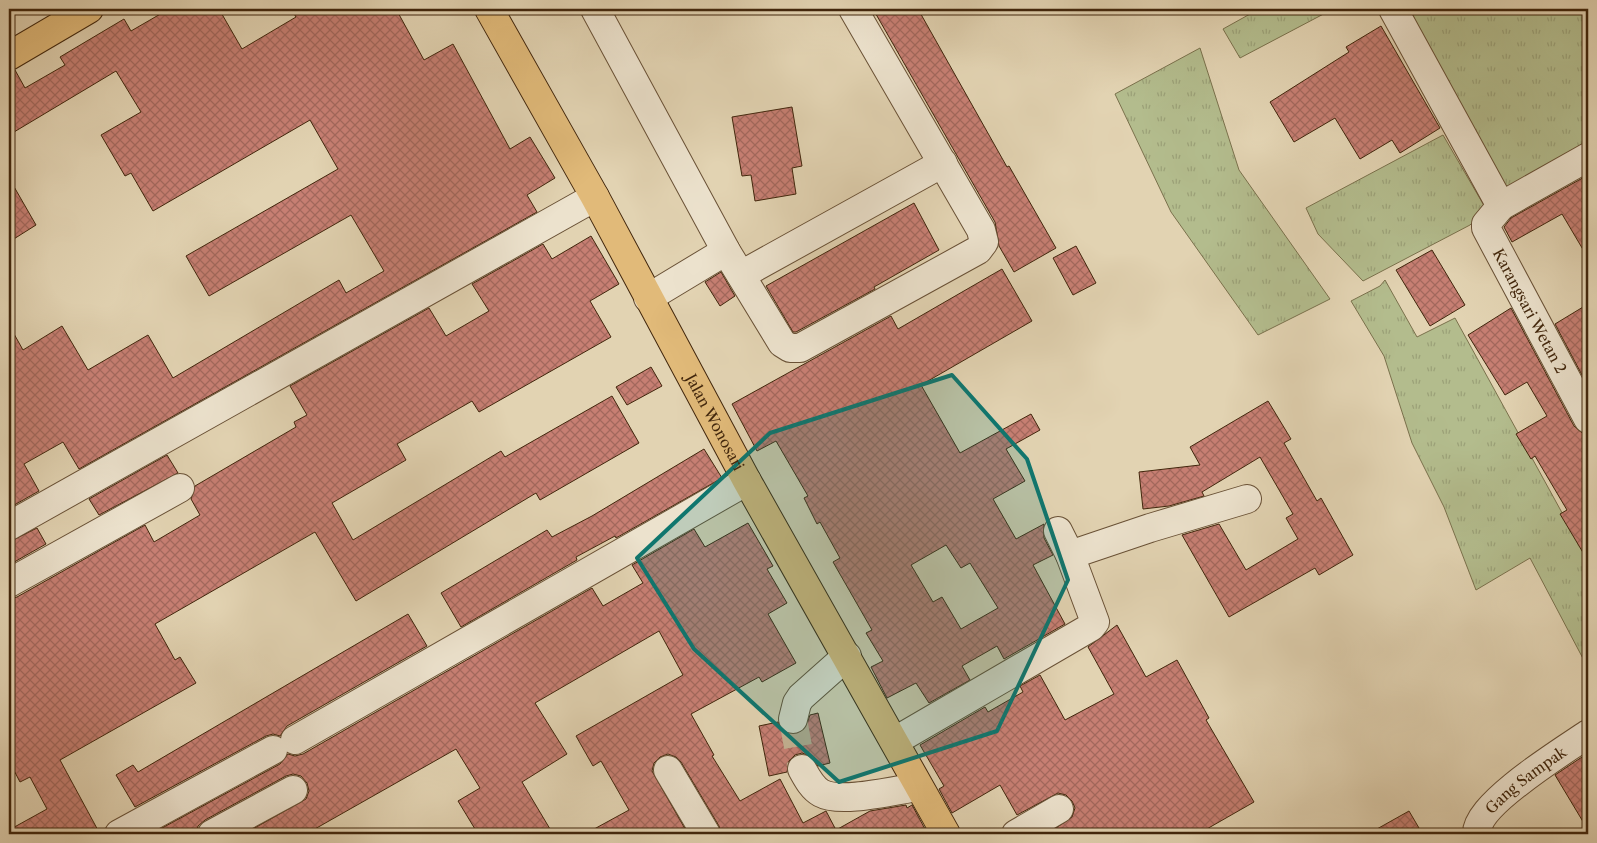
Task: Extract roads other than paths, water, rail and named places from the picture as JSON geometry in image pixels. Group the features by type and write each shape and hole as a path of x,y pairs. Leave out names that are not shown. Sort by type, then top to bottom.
{"main road":[{"path":"9,56 89,9"},
{"name":"Jalan Wonosari","path":"489,9 595,198 747,481 946,834"}],"street":[{"path":"595,9 726,251 782,344 790,348 800,348 978,250 984,242 981,230 853,9"},
{"path":"1392,9 1502,206 1588,159"},
{"path":"741,275 942,163"},
{"path":"9,526 595,198"},
{"name":"Karangsari Wetan 2","path":"1502,206 1486,224 1486,228 1588,419"},
{"path":"648,298 726,251"},
{"path":"119,834 284,745 747,481"},
{"path":"9,584 180,488"},
{"path":"895,741 1091,627 1095,622 1093,614 1064,543 1150,528 1247,500"},
{"path":"793,718 801,697 847,656"},
{"name":"Gang Sampak","path":"1477,834 1476,825 1484,813 1534,770 1588,734"},
{"path":"802,769 813,786 821,793 835,798 918,787"},
{"path":"668,770 706,834"},
{"path":"212,834 293,790"},
{"path":"1016,834 1059,809"}],"tunnel":[{"path":"793,719 802,769"}]}
